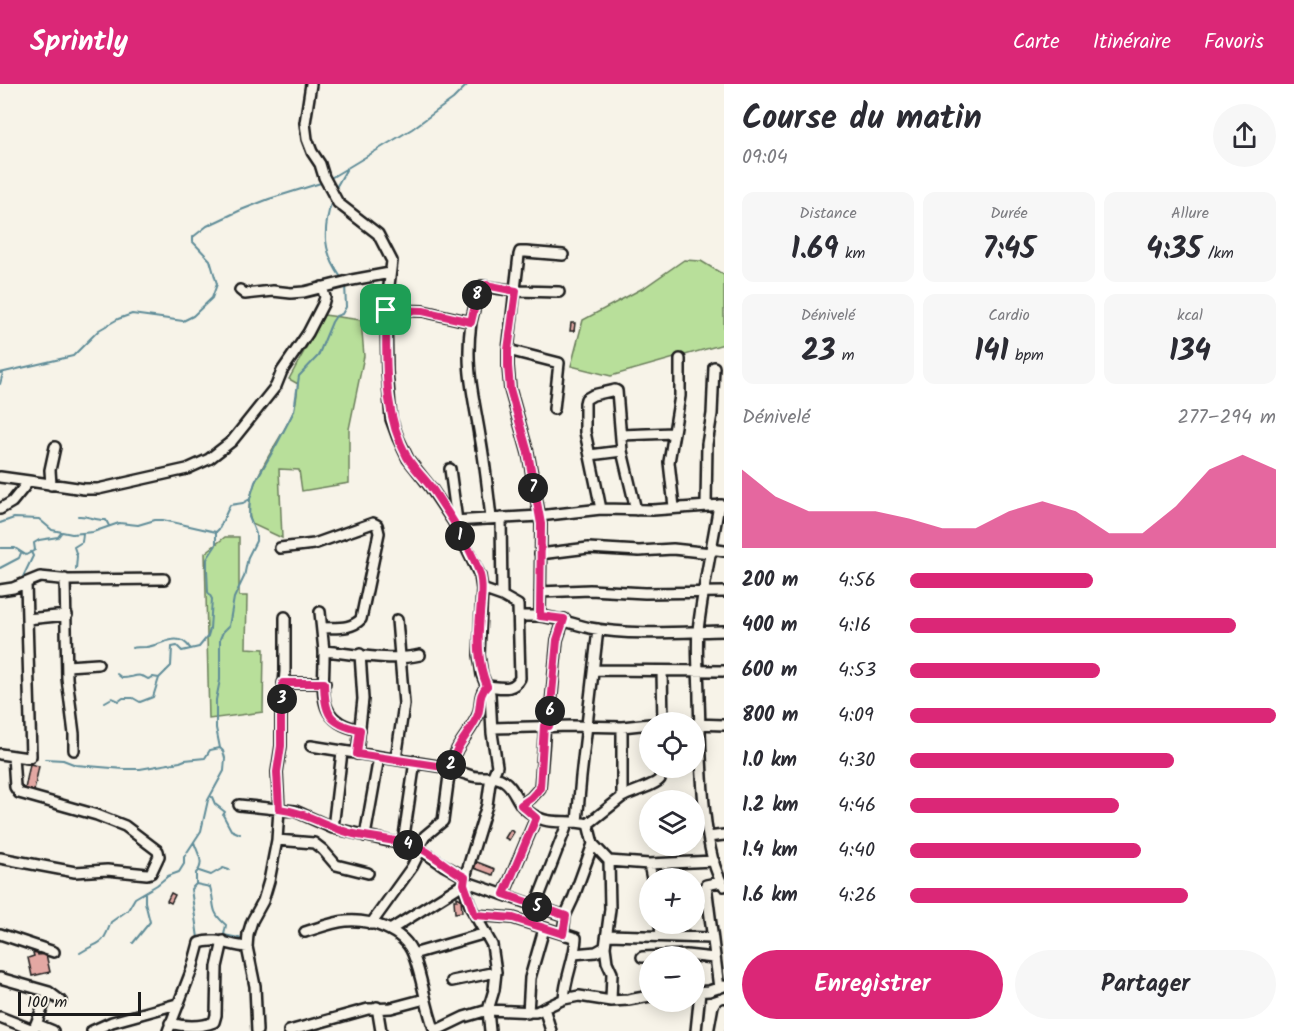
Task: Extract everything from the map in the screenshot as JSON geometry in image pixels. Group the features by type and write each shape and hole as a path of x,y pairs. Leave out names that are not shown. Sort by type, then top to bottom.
{"street":[{"path":"311,84 305,123 307,139 312,152 338,203 378,234 392,261 386,310 387,371 392,419 408,459 455,521 478,569 482,590 478,643 482,675 490,694 497,765 492,777 476,847 464,881 390,930"},
{"path":"540,616 539,516 528,453 510,389 508,350 520,252 563,255"},
{"path":"240,290 245,294 273,291 291,293 390,273"},
{"path":"502,596 496,518 470,384 468,348 471,322 479,289 482,286 516,291 559,292"},
{"path":"0,477 84,489 105,488 187,469 209,459 232,441 246,426 276,386 282,371 308,333 323,304 325,297 322,287"},
{"path":"386,310 431,312 471,322"},
{"path":"508,350 559,363 554,409"},
{"path":"674,507 669,462 680,396 680,359"},
{"path":"706,505 707,444 712,414 714,367"},
{"path":"601,509 585,432 586,399 603,392 617,391 622,451 636,510"},
{"path":"621,435 674,433"},
{"path":"51,485 50,470 55,447"},
{"path":"590,455 622,451"},
{"path":"450,469 455,521"},
{"path":"0,509 12,501 29,481"},
{"path":"455,521 539,516 601,509 636,510 722,505 711,551 698,632 697,712"},
{"path":"280,548 314,544 374,523 377,525 379,533 361,619 350,627 322,628"},
{"path":"540,554 588,549 724,551"},
{"path":"0,590 26,584 40,577 164,579"},
{"path":"65,579 67,666 74,750"},
{"path":"0,754 28,758 31,756 26,584"},
{"path":"482,590 502,596 518,605 519,616 520,678 516,685 510,688 487,686"},
{"path":"540,591 724,592"},
{"path":"320,612 327,713 335,722 344,727 360,730"},
{"path":"27,620 67,615"},
{"path":"519,616 564,619 598,628 636,632 724,631"},
{"path":"257,1031 255,986 247,947 250,928 263,901 269,881 277,840 279,809 277,772 281,746 285,617"},
{"path":"521,805 540,788 557,640 564,619"},
{"path":"396,759 404,704 397,620"},
{"path":"535,907 573,822 598,628"},
{"path":"324,651 375,657 420,655"},
{"path":"357,754 363,699 360,654"},
{"path":"67,666 98,664"},
{"path":"594,670 724,671"},
{"path":"662,671 663,712"},
{"path":"283,683 324,683"},
{"path":"371,924 412,867 425,836 443,822 450,768 462,739 477,716 480,697 487,686"},
{"path":"705,724 724,725"},
{"path":"492,728 639,725"},
{"path":"622,727 622,797"},
{"path":"311,746 415,761 450,768 474,777 492,777 506,782 521,805 536,818 546,821 588,824 622,797 637,789 655,784 659,778"},
{"path":"333,828 342,752"},
{"path":"0,858 68,871 107,870 147,874 151,873 159,854 143,839 113,820 19,793 15,787 14,756"},
{"path":"365,836 380,757"},
{"path":"403,843 415,761"},
{"path":"702,778 708,837 723,884 706,885 711,938 721,987 705,990"},
{"path":"239,805 295,811 333,828 420,848 464,881 566,916"},
{"path":"504,894 536,818"},
{"path":"588,824 593,844 609,861 650,864 714,861"},
{"path":"708,837 724,835"},
{"path":"277,840 314,843 336,865 368,873"},
{"path":"563,934 566,916 593,844"},
{"path":"609,861 608,935 605,947 608,965 612,972 611,1001"},
{"path":"650,864 651,868"},
{"path":"464,881 475,915 492,945 496,972 489,1010 490,1031"},
{"path":"475,915 513,918 576,938 564,999"},
{"path":"305,932 347,921 371,924 401,936 413,954 435,1031 454,1026 489,1010 528,1013 564,999 579,996 611,1001 639,998"},
{"path":"528,1013 530,978 544,928"},
{"path":"413,954 486,933"},
{"path":"0,934 54,952"},
{"path":"608,935 711,938"},
{"path":"223,940 217,967 214,1022 196,1026 169,1027 200,943 223,940 235,946 247,947"},
{"path":"574,954 596,952 605,947"},
{"path":"705,956 714,957"},
{"path":"452,981 496,972"},
{"path":"0,978 49,992 61,1000"},
{"path":"34,1028 49,992"},
{"path":"289,1031 377,1007 391,1008 425,999"},
{"path":"92,1031 112,1022 177,1004"},
{"path":"377,1007 381,1031"},
{"path":"544,1008 551,1031"},
{"path":"720,1031 724,1009"},
{"path":"696,1012 696,1031"},
{"path":"0,1017 34,1028 53,1031"}],"green space":[{"path":"684,260 701,261 724,275 724,344 611,376 571,366 583,320 645,287"},
{"path":"324,315 361,320 364,356 349,429 349,483 302,491 299,470 279,469 282,538 252,524 249,511 250,497 262,467 294,409 298,384 289,379"},
{"path":"225,537 239,537 239,596 247,596 246,648 264,649 263,712 209,719 205,553"}],"building":[{"path":"571,323 575,323 574,331 570,331"},
{"path":"476,424 481,448 475,450 471,425"},
{"path":"30,764 39,766 34,791 25,789"},
{"path":"510,830 514,832 509,840 505,838"},
{"path":"477,862 495,869 493,875 474,868"},
{"path":"171,893 175,895 171,903 167,901"},
{"path":"457,897 461,899 462,912 455,913 454,900 457,900"},
{"path":"37,952 38,955 46,954 50,972 32,976 28,958"}],"waterway":[{"path":"329,179 412,129 453,99 468,84"},
{"path":"334,191 346,170"},
{"path":"0,373 73,356 99,330 132,314 183,321 193,316 212,298 217,284 210,260 193,242 193,237 207,226 241,210 324,182"},
{"path":"332,200 326,241 331,260 342,279"},
{"path":"80,953 103,940 111,922 128,910 135,898 168,876 179,872 184,864 184,857 201,831 208,800 224,771 225,758 220,748 216,728 216,700 220,680 220,639 229,626 234,598 256,541 256,534 249,517 250,499 255,482 294,411 299,376 318,356 332,322 336,316 342,314 346,307 345,284"},
{"path":"0,384 3,373"},
{"path":"0,523 14,518 39,519 52,530 72,534 93,532 119,523 138,525 163,520 216,532 230,505 243,503 250,499"},
{"path":"78,516 106,520 109,526"},
{"path":"105,702 112,698 119,701 123,698 133,698 140,702 153,697 159,678 171,666 172,647 177,646 182,651 199,647 208,636 212,599 208,592 207,559 216,545 216,532"},
{"path":"0,548 15,548 26,555 35,550 34,543 58,537 61,533"},
{"path":"76,569 77,556 74,547 82,542 83,534"},
{"path":"21,581 33,556 31,552"},
{"path":"0,568 19,558 21,553"},
{"path":"132,648 152,646 169,640 180,640 190,648"},
{"path":"117,674 122,678 139,676 148,679 159,678"},
{"path":"45,759 63,760 76,765 140,769 205,758 210,750 220,748"},
{"path":"212,797 215,804 225,812 223,815 231,830 240,834"},
{"path":"194,842 201,862 196,873 196,884 191,889 198,938"},
{"path":"199,871 211,875 223,868 229,870"},
{"path":"196,884 210,887 215,912 226,925 224,935 239,938 243,942"},
{"path":"133,943 150,922 145,893"}],"route":[{"path":"482,286 516,291 508,366 510,389 528,453 541,524 540,616 564,619 557,640 549,726 544,726 540,788 521,805 536,818 504,894 535,907 566,916 563,934 513,918 475,915 464,884 465,877 455,873 418,848 377,837 354,834 333,828 295,811 279,809 277,772 282,734 283,683 324,683 327,713 335,722 344,727 360,730 357,754 450,768 462,739 477,716 480,697 487,686 482,675 478,643 482,590 478,569 453,521 408,459 392,419 388,395 386,310 423,311 471,322 479,289 482,286"}]}
